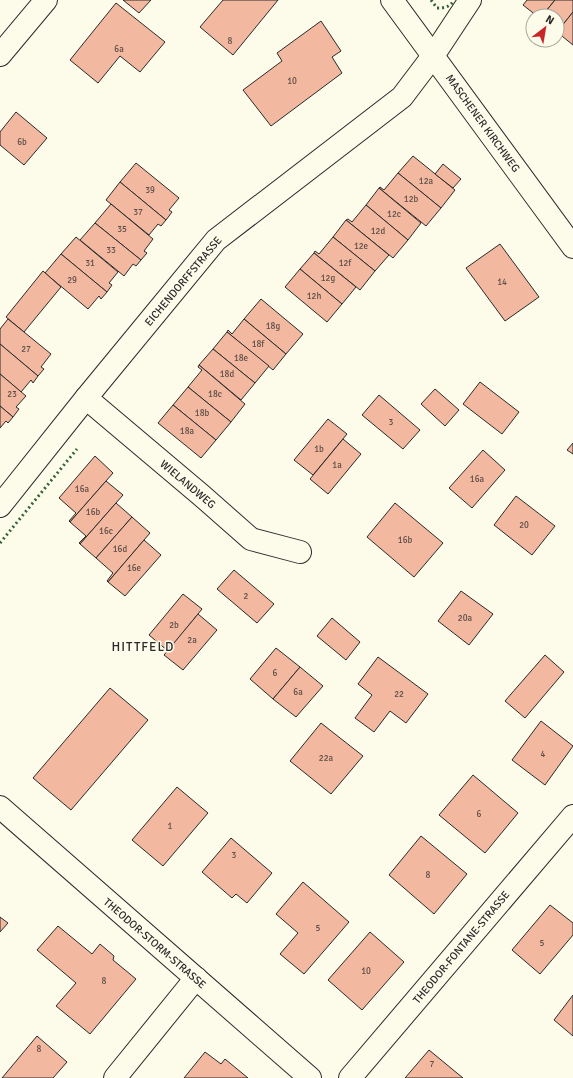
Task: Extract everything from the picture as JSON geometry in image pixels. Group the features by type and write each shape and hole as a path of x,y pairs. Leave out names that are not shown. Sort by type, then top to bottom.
{"street":[{"path":"0,55 46,0"},
{"name":"MASCHENER KIRCHWEG","path":"392,0 573,247"},
{"name":"EICHENDORFFSTRASSE","path":"0,506 86,398 216,240 402,97 433,56 470,0"},
{"name":"WIELANDWEG","path":"86,398 251,539 300,552"},
{"name":"THEODOR-STORM-STRASSE","path":"0,807 310,1078"},
{"name":"THEODOR-FONTANE-STRASSE","path":"350,1078 573,816"},
{"path":"115,1078 196,978"}],"building":[{"path":"123,0 151,0 139,13"},
{"path":"223,0 278,0 233,55 200,27"},
{"path":"527,0 555,0 548,8 527,8 523,5"},
{"path":"555,0 573,0 573,12 565,22 565,8 548,8"},
{"path":"116,3 165,42 140,72 120,56 98,83 70,60"},
{"path":"573,12 573,45 565,38 565,22"},
{"path":"321,21 341,51 332,57 342,73 271,126 243,90 282,61 277,53"},
{"path":"16,112 47,138 24,165 0,145 0,132"},
{"path":"413,156 455,190 441,208 398,173"},
{"path":"136,163 179,198 169,210 172,212 166,220 120,182"},
{"path":"443,164 461,179 453,188 435,174"},
{"path":"398,173 441,208 426,226 379,188 380,187 384,190"},
{"path":"120,182 166,220 161,226 158,224 149,235 106,200"},
{"path":"379,188 421,223 408,240 366,205"},
{"path":"111,204 153,239 144,251 147,253 141,260 95,223"},
{"path":"366,205 408,240 393,258 346,220 348,219 352,222"},
{"path":"346,220 389,255 375,271 333,237"},
{"path":"95,223 141,260 136,266 133,264 124,276 80,240"},
{"path":"76,237 118,272 109,283 112,285 107,292 61,254"},
{"path":"333,237 375,271 360,290 314,253 315,251 319,254"},
{"path":"500,244 539,297 505,321 466,268"},
{"path":"314,253 356,287 342,304 300,269"},
{"path":"61,254 107,292 101,299 99,296 88,309 45,273"},
{"path":"300,269 342,304 327,322 285,287"},
{"path":"43,271 61,287 24,332 6,317"},
{"path":"261,299 303,334 286,354 244,319"},
{"path":"8,319 51,354 41,367 44,369 38,376 0,344 0,329"},
{"path":"244,319 286,354 273,370 227,332 228,330 232,334"},
{"path":"227,332 269,366 255,383 213,349"},
{"path":"0,344 38,376 33,383 31,380 21,392 0,374"},
{"path":"213,349 255,383 241,400 199,365"},
{"path":"199,365 245,404 231,422 188,387 202,370 198,367"},
{"path":"0,374 26,396 16,407 19,409 13,417 0,406"},
{"path":"480,382 519,412 502,434 463,404"},
{"path":"188,387 231,422 216,440 173,405"},
{"path":"435,389 459,410 445,426 421,404"},
{"path":"379,395 420,430 403,449 362,415"},
{"path":"173,405 216,440 201,458 158,423"},
{"path":"0,406 13,417 8,423 6,421 0,428"},
{"path":"328,419 347,434 313,475 294,460"},
{"path":"343,439 361,454 328,494 310,479"},
{"path":"573,443 573,454 567,450"},
{"path":"483,450 505,470 472,508 449,488"},
{"path":"95,456 113,473 70,522 69,521 76,513 59,498"},
{"path":"106,481 123,495 80,544 79,543 86,536 70,522"},
{"path":"516,496 555,526 532,555 494,525"},
{"path":"116,503 132,517 96,558 80,544"},
{"path":"395,503 443,543 414,577 367,537"},
{"path":"132,517 150,533 108,582 107,581 113,573 96,558"},
{"path":"144,540 161,555 125,596 108,582"},
{"path":"234,570 274,604 257,623 217,589"},
{"path":"461,591 493,614 469,645 438,621"},
{"path":"183,594 202,609 168,651 149,635"},
{"path":"198,614 217,630 183,670 164,655"},
{"path":"332,618 360,642 346,660 317,636"},
{"path":"276,648 300,667 273,699 250,679"},
{"path":"545,655 564,672 525,718 505,701"},
{"path":"378,657 428,694 406,723 390,711 374,732 355,718 372,695 358,684"},
{"path":"300,667 323,686 296,717 273,699"},
{"path":"110,688 148,720 71,810 33,778"},
{"path":"541,721 573,746 545,785 512,760"},
{"path":"321,723 363,756 331,794 290,761"},
{"path":"473,775 518,813 485,853 439,815"},
{"path":"177,787 208,813 163,866 132,840"},
{"path":"421,836 467,874 434,914 389,875"},
{"path":"231,838 272,873 247,903 236,894 232,898 202,872"},
{"path":"303,882 349,922 304,974 280,954 298,933 276,914"},
{"path":"550,905 573,923 573,935 540,974 512,950"},
{"path":"0,917 8,923 0,932"},
{"path":"58,926 92,954 100,944 114,956 113,960 136,979 90,1034 56,1006 76,983 37,950"},
{"path":"370,932 404,962 362,1010 328,980"},
{"path":"573,995 573,1036 554,1020"},
{"path":"37,1036 67,1062 53,1078 2,1078"},
{"path":"429,1050 463,1078 405,1078"},
{"path":"205,1052 221,1064 225,1059 248,1078 184,1078"}],"hedge":[{"path":"431,0 437,8 447,7 454,0"},
{"path":"0,543 77,449"}],"district":[{"name":"HITTFELD","path":"143,646"}]}
